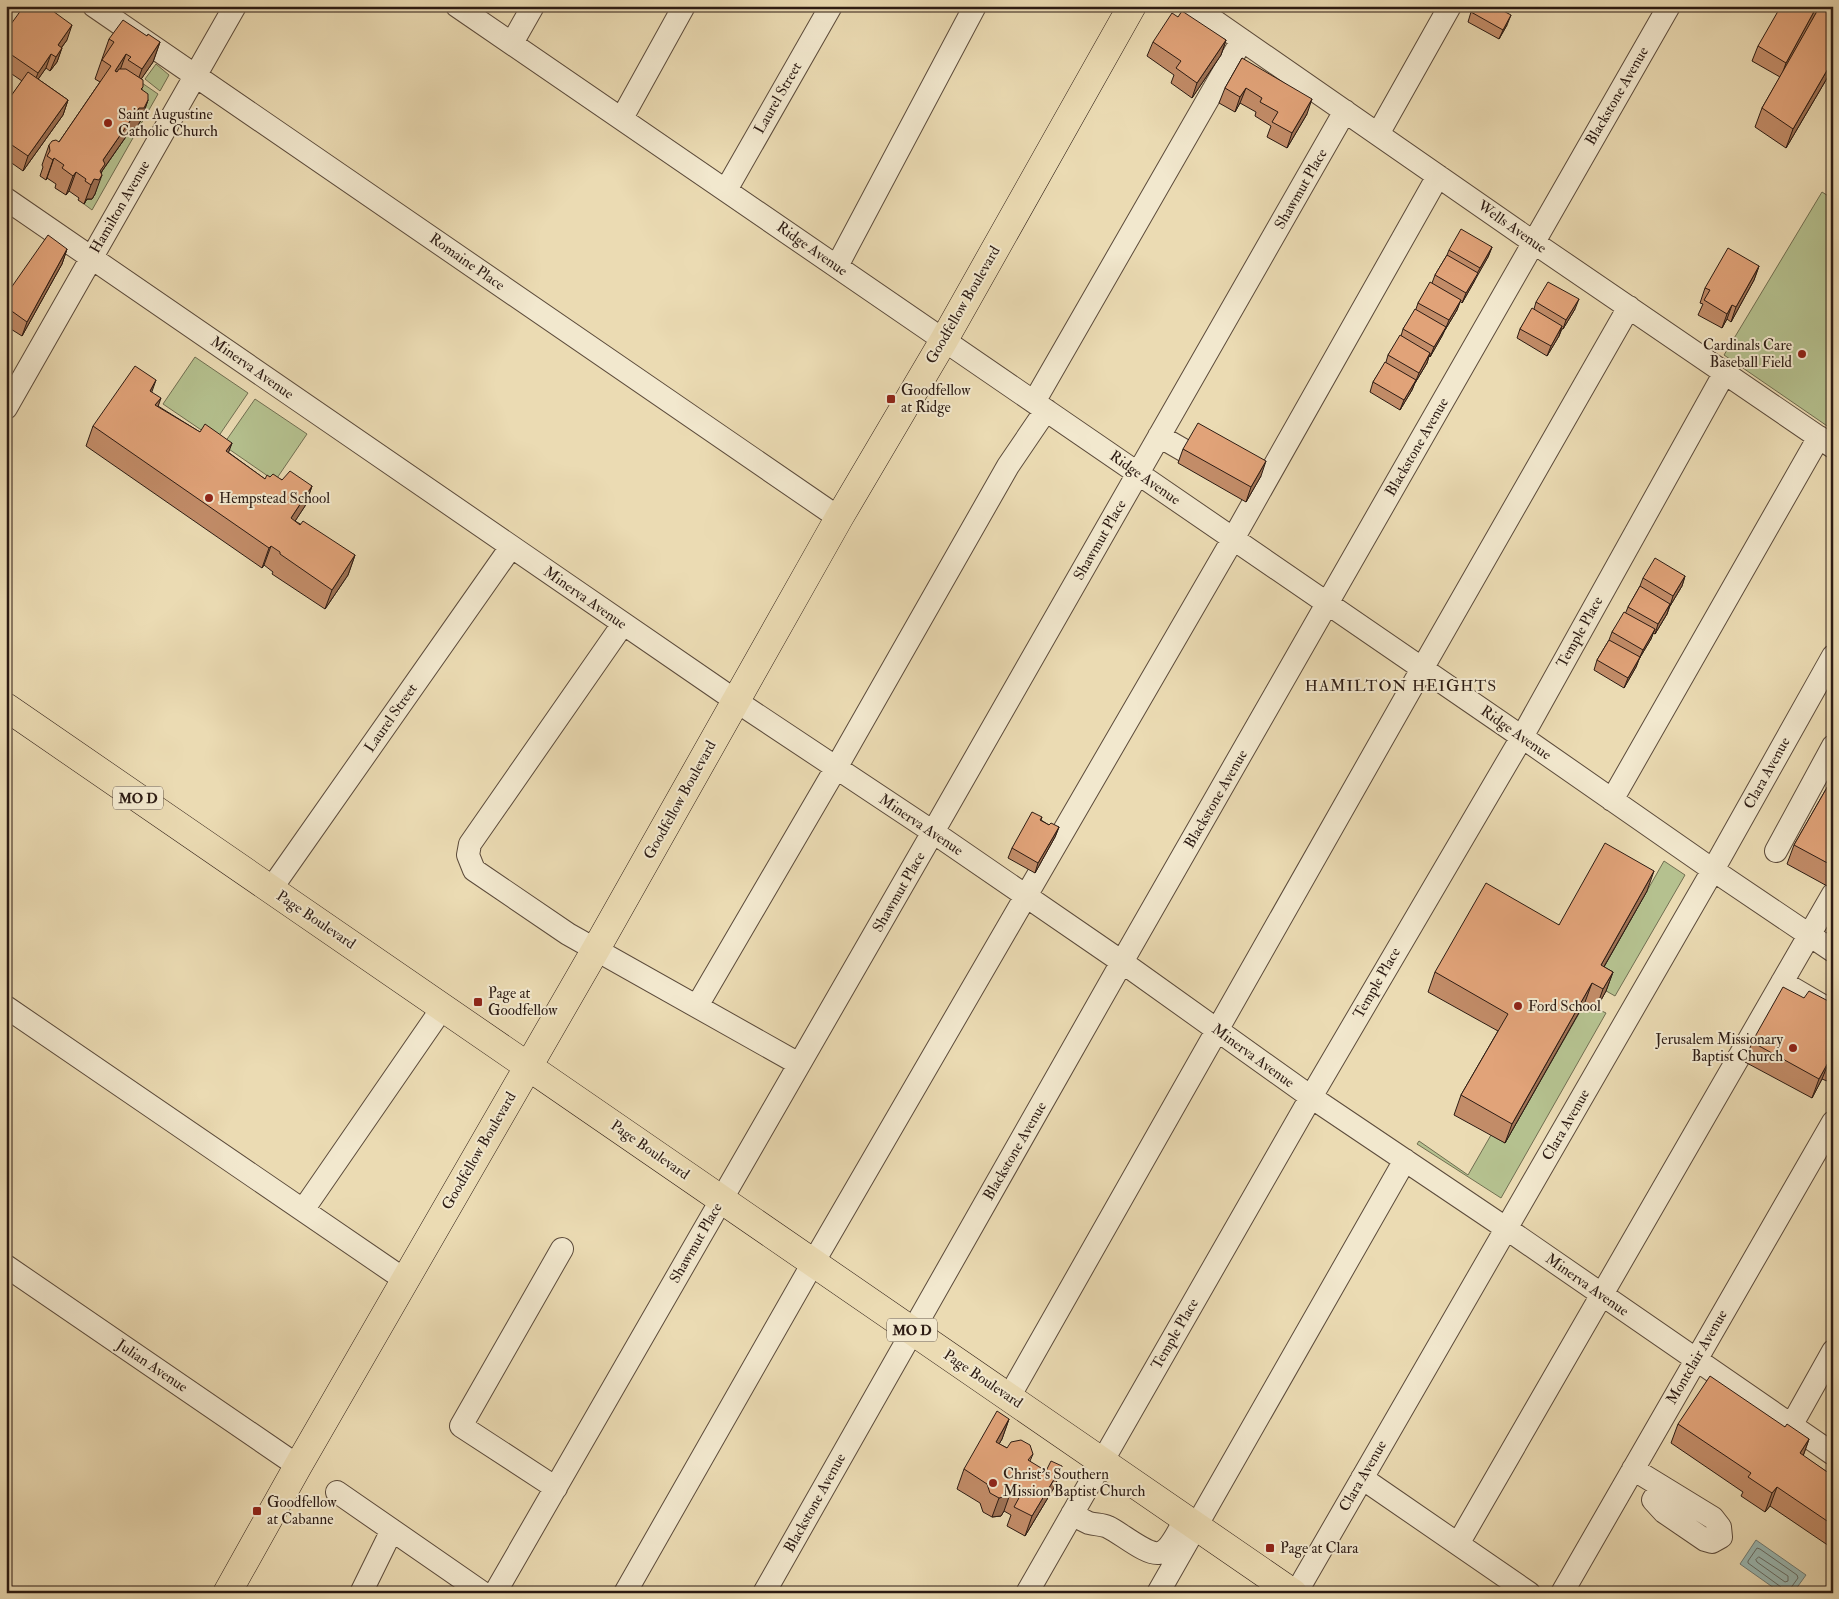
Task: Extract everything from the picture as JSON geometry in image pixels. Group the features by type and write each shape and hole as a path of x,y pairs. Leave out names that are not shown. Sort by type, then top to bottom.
{"main road":[{"name":"Goodfellow Boulevard","path":"227,1593 298,1466 596,949 839,518 944,340 1132,6"},
{"name":"Page Boulevard","path":"6,707 1295,1593"}],"street":[{"name":"Hamilton Avenue","path":"6,408 235,6"},
{"name":"Ridge Avenue","path":"457,6 1522,737 1712,870 1833,951"},
{"path":"512,43 534,6"},
{"path":"622,118 684,6"},
{"name":"Laurel Street","path":"726,190 831,6"},
{"path":"837,266 975,6"},
{"name":"Wells Avenue","path":"1193,6 1826,442"},
{"path":"1378,134 1450,6"},
{"name":"Blackstone Avenue","path":"764,1593 1122,962 1669,6"},
{"name":"Romaine Place","path":"96,7 839,518"},
{"path":"697,1006 836,768 1008,466 1242,40"},
{"name":"Shawmut Place","path":"495,1593 1345,111"},
{"path":"624,1593 1233,539 1438,176"},
{"name":"Minerva Avenue","path":"6,199 623,624 933,832 1122,962 1311,1097 1507,1229 1833,1454"},
{"path":"1009,1397 1629,307"},
{"name":"Temple Place","path":"1028,1593 1311,1097 1522,737 1725,372"},
{"path":"1159,436 1185,451"},
{"path":"1612,800 1826,442"},
{"name":"Laurel Street","path":"270,889 511,547"},
{"path":"623,624 470,844 468,855 474,870 568,934 799,1064"},
{"name":"Clara Avenue","path":"1295,1593 1830,668"},
{"path":"1776,850 1833,746"},
{"path":"1458,1544 1833,894"},
{"path":"1782,982 1833,1012"},
{"path":"6,1007 405,1280"},
{"path":"303,1210 443,1007"},
{"name":"Montclair Avenue","path":"1562,1593 1833,1122"},
{"path":"1158,1593 1191,1522 1405,1160"},
{"path":"556,1488 461,1426 562,1249"},
{"name":"Julian Avenue","path":"6,1266 298,1466"},
{"path":"1791,1426 1833,1351"},
{"path":"1633,1469 1661,1487"},
{"path":"1362,1478 1529,1593"},
{"path":"337,1492 483,1593"},
{"path":"1072,1514 1089,1523 1100,1524 1110,1528 1148,1550 1158,1553 1163,1551 1191,1522"},
{"path":"362,1593 392,1530"}],"green space":[{"path":"156,64 169,75 160,91 145,79"},
{"path":"142,83 158,94 92,210 84,204 87,199 92,199 95,194 96,180 132,128 137,127 141,120 141,113 134,109"},
{"path":"1822,192 1833,199 1833,430 1724,355"},
{"path":"195,357 248,393 216,440 163,404"},
{"path":"255,399 307,434 275,481 223,445"},
{"path":"1664,861 1685,875 1615,996 1594,984"},
{"path":"1585,1003 1606,1013 1501,1198 1417,1144 1419,1141 1468,1175 1491,1135 1505,1143"}],"water":[{"path":"1756,1540 1806,1575 1793,1593 1781,1593 1740,1564"}],"building":[{"path":"24,6 46,6 72,25 58,45 62,48 56,57 51,54 38,73 6,51 6,31"},
{"path":"1475,6 1494,6 1511,15 1503,30 1471,12"},
{"path":"1781,6 1817,6 1786,63 1758,46"},
{"path":"1820,6 1833,6 1833,60 1793,129 1762,108"},
{"path":"1182,11 1226,40 1197,83 1176,68 1181,61 1153,42 1172,13 1178,17"},
{"name":"Saint Augustine Catholic Church","path":"123,20 160,42 142,69 128,60 131,57 126,54 115,71 126,69 143,80 143,87 141,89 148,94 148,100 144,108 139,108 103,160 105,164 100,171 102,175 99,180 94,179 91,185 76,172 73,176 62,168 64,165 54,158 53,160 47,156 50,151 49,145 52,141 56,140 59,142 111,66 102,60 114,42 109,39"},
{"path":"1242,58 1312,99 1292,133 1272,122 1278,112 1260,102 1262,98 1246,88 1240,97 1225,88"},
{"path":"28,72 68,100 28,156 6,141 6,103"},
{"path":"1461,229 1492,247 1480,268 1449,250"},
{"path":"48,235 67,249 27,322 6,307 6,295"},
{"path":"1728,248 1759,266 1736,307 1732,305 1727,314 1704,300 1710,290 1705,288"},
{"path":"1447,255 1478,273 1466,293 1435,275"},
{"path":"1430,282 1461,300 1449,320 1418,303"},
{"path":"1548,282 1579,299 1566,320 1536,302"},
{"path":"1532,308 1562,326 1551,346 1520,329"},
{"path":"1415,309 1446,327 1434,347 1403,329"},
{"path":"1400,335 1430,353 1419,373 1388,355"},
{"path":"1385,362 1416,380 1404,400 1373,382"},
{"name":"Hempstead School","path":"135,366 156,380 150,391 161,398 155,405 200,432 205,424 232,443 226,451 265,479 267,475 270,477 273,474 282,480 290,471 312,486 291,518 300,525 303,521 355,555 332,590 280,554 280,552 271,546 269,548 93,426"},
{"path":"1198,423 1266,461 1251,487 1183,449"},
{"path":"1655,558 1685,576 1673,596 1643,578"},
{"path":"1640,586 1670,604 1658,624 1628,607"},
{"path":"1624,612 1655,629 1643,650 1612,632"},
{"path":"1609,640 1640,657 1628,678 1597,660"},
{"path":"1833,777 1833,866 1794,845"},
{"path":"1032,812 1042,817 1040,820 1049,825 1051,823 1059,827 1038,863 1012,848"},
{"name":"Ford School","path":"1605,843 1654,871 1601,965 1613,972 1603,989 1592,983 1512,1124 1461,1095 1508,1014 1435,972 1486,883 1559,925"},
{"name":"Jerusalem Missionary Baptist Church","path":"1783,987 1804,998 1809,991 1832,1003 1828,1010 1833,1013 1833,1061 1830,1059 1819,1079 1752,1042"},
{"path":"1710,1376 1785,1427 1787,1424 1809,1439 1800,1453 1833,1476 1833,1525 1777,1487 1772,1493 1748,1477 1751,1473 1678,1424"},
{"path":"997,1411 1009,1419 996,1442 1007,1448 1011,1442 1021,1440 1030,1445 1033,1454 1028,1460 1046,1471 1051,1461 1062,1466 1032,1516 1014,1507 1020,1496 1011,1491 1008,1496 999,1498 990,1493 987,1484 964,1469"}],"place":[{"name":"Saint Augustine Catholic Church","path":"108,123"},
{"name":"Cardinals Care Baseball Field","path":"1802,354"},
{"name":"Goodfellow at Ridge","path":"891,399"},
{"name":"Hempstead School","path":"209,498"},
{"name":"Page at Goodfellow","path":"478,1002"},
{"name":"Ford School","path":"1518,1006"},
{"name":"Jerusalem Missionary Baptist Church","path":"1793,1048"},
{"name":"Christ's Southern Mission Baptist Church","path":"993,1483"},
{"name":"Goodfellow at Cabanne","path":"257,1511"},
{"name":"Page at Clara","path":"1270,1548"}],"district":[{"name":"HAMILTON HEIGHTS","path":"1401,686"}]}
